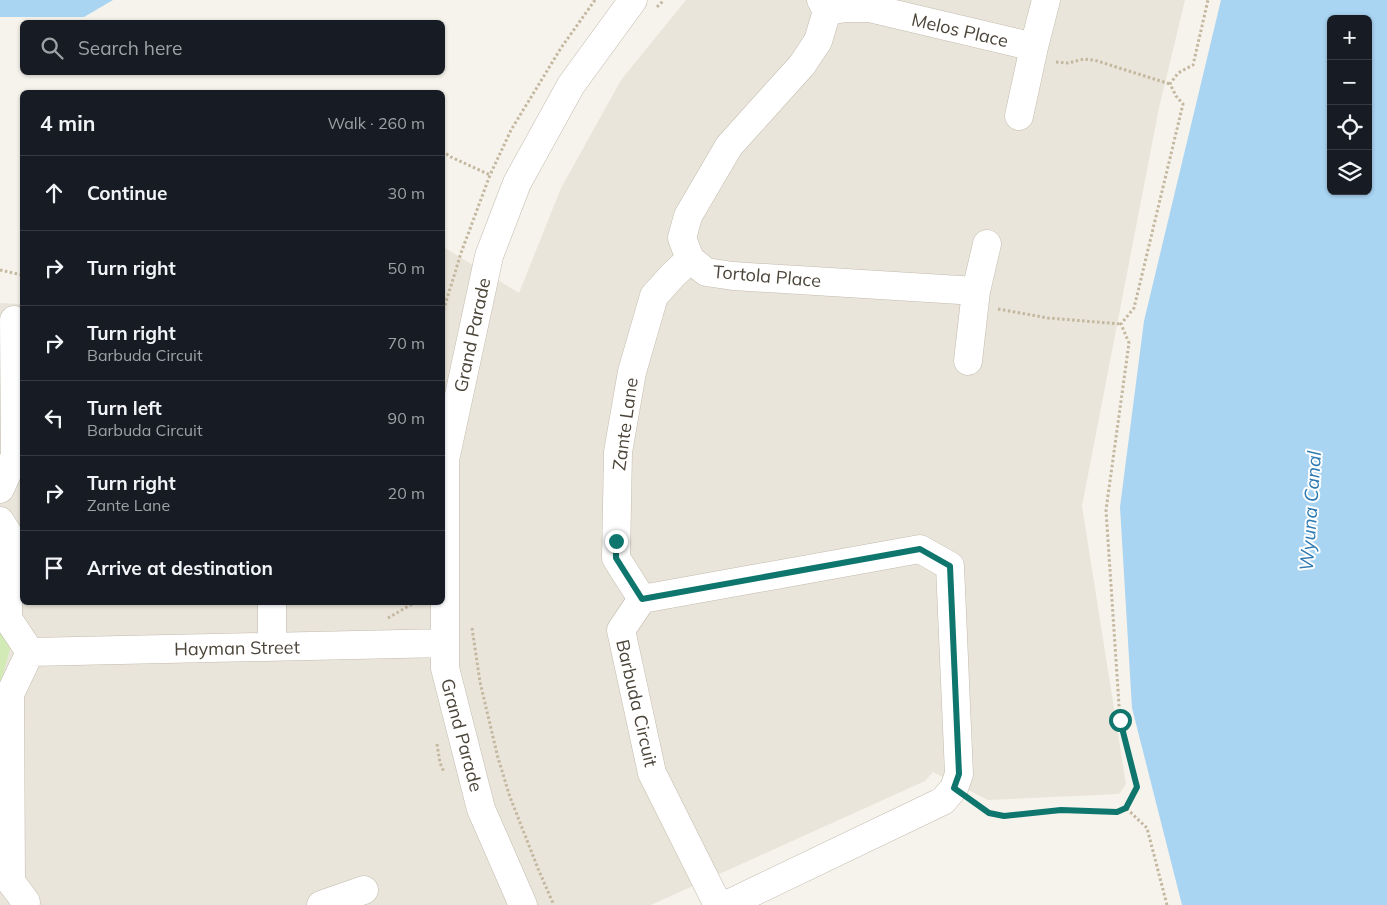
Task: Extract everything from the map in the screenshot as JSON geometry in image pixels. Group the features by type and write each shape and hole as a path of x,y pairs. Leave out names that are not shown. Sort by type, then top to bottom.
{"street":[{"path":"1019,116 1032,53 1046,0"},
{"name":"Melos Place","path":"824,5 846,8 870,8 1032,53"},
{"name":"Tortola Place","path":"824,5 818,41 802,65 729,146 688,216 682,238 690,259 706,272 733,276 976,298"},
{"name":"Grand Parade","path":"524,905 481,809 445,668 446,460 489,256 516,183 571,85 643,6"},
{"path":"968,361 976,298 987,244"},
{"name":"Zante Lane","path":"642,599 616,558 618,452 632,372 654,296 690,259"},
{"path":"0,489 15,456 14,320"},
{"path":"0,521 9,535 8,619 30,652 10,694 11,882 28,904"},
{"path":"642,599 920,549 950,566 959,774 954,788 943,801 726,905"},
{"name":"Barbuda Circuit","path":"642,599 621,630 652,773 718,905"},
{"path":"272,605 272,647"},
{"name":"Hayman Street","path":"30,652 445,643"},
{"path":"321,905 364,890"}],"path":[{"path":"643,6 664,0"},
{"path":"1170,84 1178,72 1193,65 1208,0"},
{"path":"1032,53 1068,63 1084,59 1094,60 1170,84 1176,96 1183,104 1134,308 1121,324"},
{"path":"445,153 490,175"},
{"path":"0,270 20,275"},
{"path":"976,298 1048,318 1121,324"},
{"path":"954,788 989,813 1004,816 1061,810 1117,812 1126,808 1137,787 1120,720 1106,510 1129,343 1121,324"},
{"path":"385,644 386,619 410,605"},
{"path":"472,626 480,682 498,758 510,797 553,903"},
{"path":"436,744 444,772"},
{"path":"1126,808 1147,828 1167,905"}],"shaded area":[{"path":"686,0 1185,0 1159,108 1082,506 1126,784 1119,794 988,800 933,772 925,781 651,905 0,905 0,303 20,304 20,605 445,605 445,248 519,293 561,188 621,80"}],"green space":[{"path":"0,620 10,649 0,685"}],"water":[{"path":"0,0 113,0 84,17 0,17"},
{"name":"Wyuna Canal","path":"1221,0 1387,0 1387,905 1182,905 1132,708 1120,507 1144,321"}],"route":[{"path":"616,541 616,558 642,599 920,549 950,566 959,774 954,788 989,813 1004,816 1061,810 1117,812 1126,808 1137,787 1120,720"}]}
